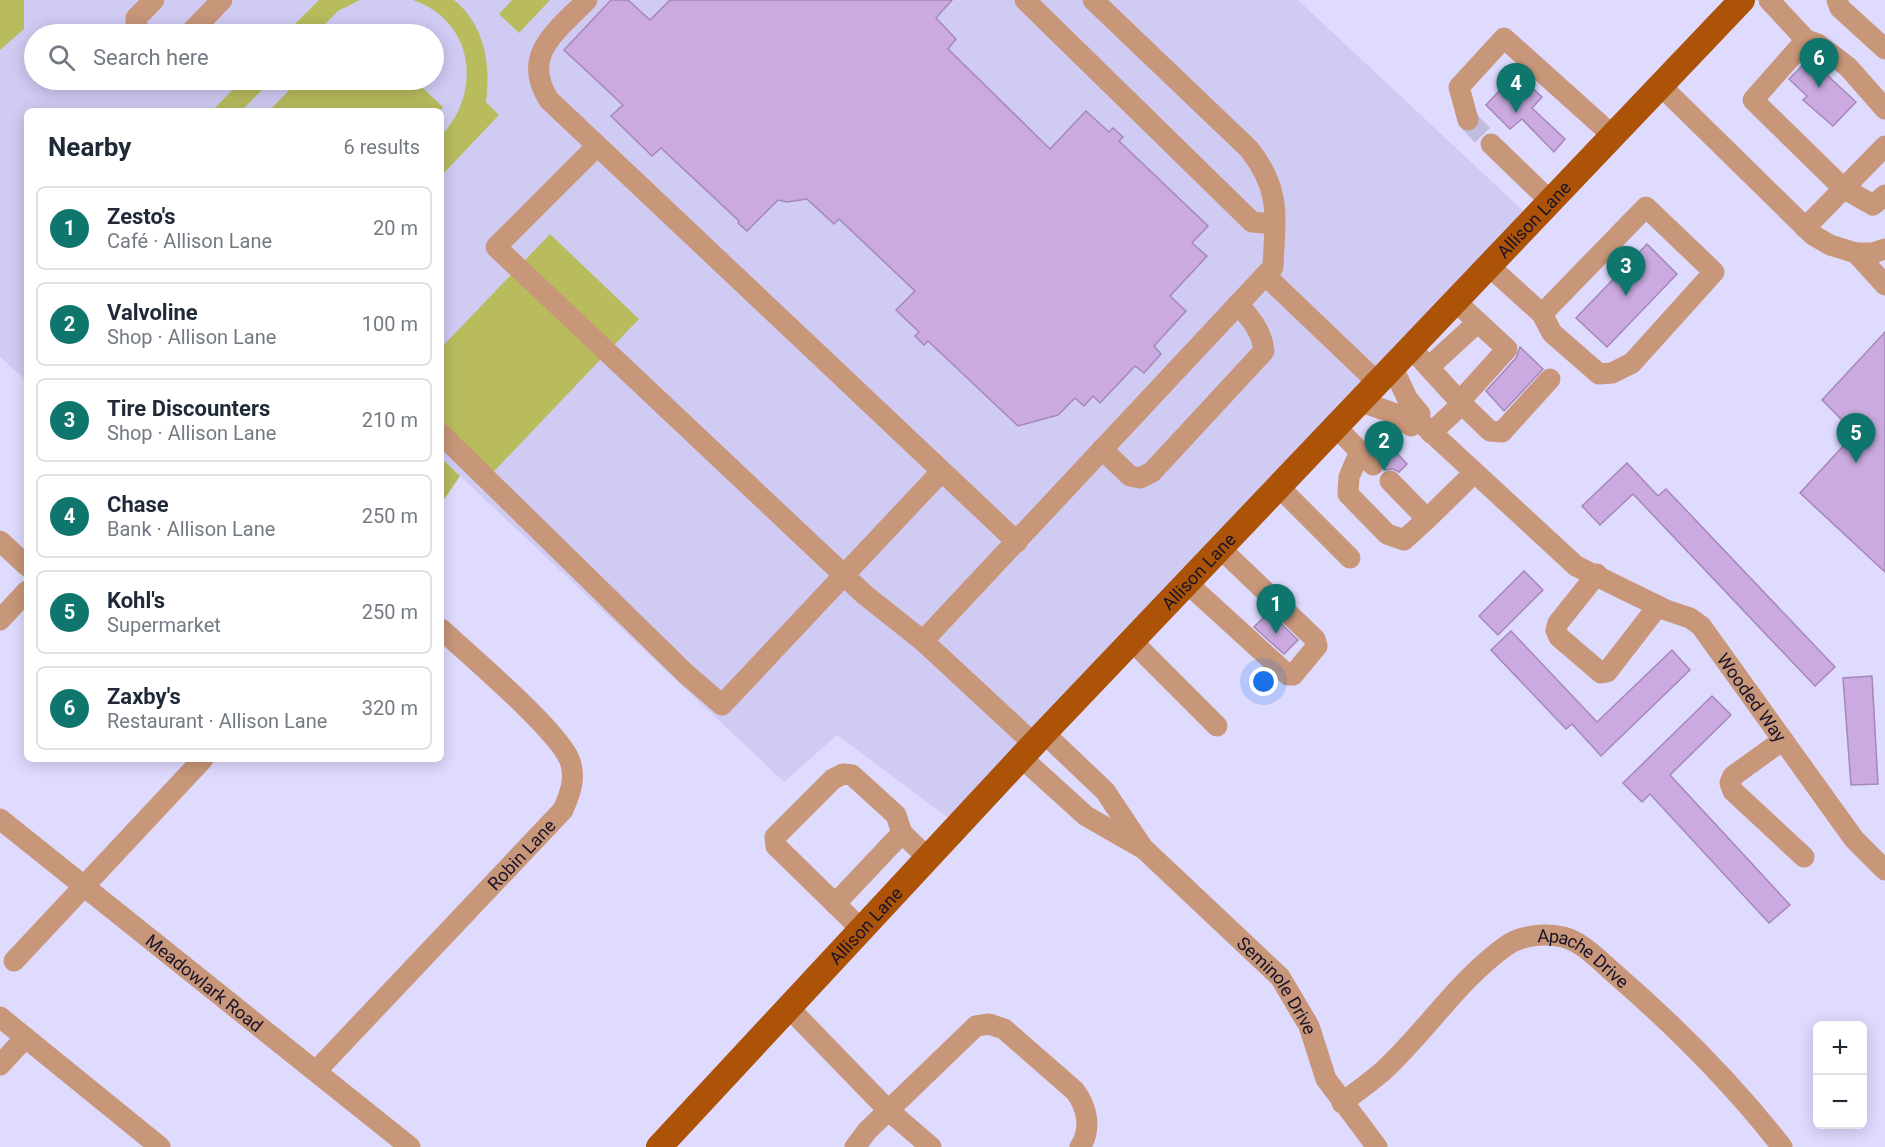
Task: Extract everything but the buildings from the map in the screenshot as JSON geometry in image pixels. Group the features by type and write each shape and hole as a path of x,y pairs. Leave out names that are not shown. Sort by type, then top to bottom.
{"main road":[{"name":"Allison Lane","path":"659,1147 790,1009 1033,744 1742,0"}],"street":[{"path":"136,24 136,18 154,0"},
{"path":"199,24 222,0"},
{"path":"587,0 549,39 540,53 537,69 540,85 549,100 1017,542"},
{"path":"1025,0 1252,222 1274,224"},
{"path":"924,641 1273,267 1272,186 1261,164 1249,149 1093,0"},
{"path":"1769,0 1806,40 1830,51 1848,67 1885,109"},
{"path":"1837,0 1840,8 1885,49"},
{"path":"1468,120 1459,87 1504,39 1612,135"},
{"path":"1806,40 1753,100 1843,188 1873,205 1885,195"},
{"path":"1660,85 1805,228 1830,246 1856,253 1873,253 1885,249"},
{"path":"1491,144 1550,201"},
{"path":"597,146 496,247 844,575 924,641 1033,744"},
{"path":"1805,228 1885,146"},
{"path":"1488,265 1542,314 1552,333 1599,374 1612,373 1632,363 1714,272 1646,207 1542,314"},
{"path":"1856,253 1885,285"},
{"path":"1265,275 1385,374 1407,398 1425,427"},
{"path":"1359,401 1393,413 1411,426 1425,427 1461,403 1507,349 1454,300"},
{"path":"1102,449 1130,476 1140,478 1152,472 1264,351 1263,337 1238,304"},
{"path":"1429,367 1478,322"},
{"path":"1410,347 1490,431 1502,432 1550,380"},
{"path":"1335,426 1366,458 1349,477 1348,494 1387,534 1404,540 1474,473"},
{"name":"Wooded Way","path":"1425,427 1576,566 1658,606 1690,618 1701,626 1854,839 1885,870"},
{"path":"444,437 685,673 722,705 941,472"},
{"path":"1390,481 1427,519"},
{"path":"1278,486 1350,558"},
{"path":"0,541 24,563"},
{"path":"1187,583 1288,675 1293,675 1317,646 1315,639 1220,548"},
{"path":"1592,572 1558,623 1556,630 1560,637 1601,673 1607,672 1658,606"},
{"path":"0,620 24,594"},
{"name":"Robin Lane","path":"317,1070 563,810 571,792 570,763 557,739 444,632"},
{"path":"1132,641 1217,726"},
{"path":"1783,740 1733,776 1730,783 1733,791 1804,857"},
{"name":"Seminole Drive","path":"1033,744 1086,816 1143,848"},
{"name":"Seminole Drive","path":"1033,744 1105,791 1143,848 1280,977 1309,1026 1326,1079 1377,1147"},
{"path":"14,961 200,762"},
{"path":"861,929 776,846 775,837 833,779 843,774 852,775 896,815 902,833 928,858"},
{"name":"Meadowlark Road","path":"0,819 317,1070 410,1147"},
{"path":"836,904 902,833"},
{"name":"Apache Drive","path":"1342,1103 1382,1072 1476,971 1508,944 1526,937 1544,935 1564,937 1585,948 1635,991 1727,1082 1782,1147"},
{"path":"790,1009 888,1110 931,1147"},
{"path":"0,1017 160,1147"},
{"path":"855,1147 888,1110 976,1026 989,1024 1004,1029 1075,1091 1083,1102 1087,1122 1080,1147"},
{"path":"0,1065 25,1038"}],"shaded area":[{"path":"0,0 1298,0 1532,219 958,825 837,735 784,782 444,461 444,108 24,108 24,378 0,357"}],"green space":[{"path":"0,0 24,0 24,29 0,50"},
{"path":"319,0 360,0 338,11 325,24 295,24"},
{"path":"413,0 454,0 473,21 484,46 487,74 486,102 499,115 444,173 444,132 463,99 467,79 466,59 460,41 449,24 433,10"},
{"path":"512,0 550,0 519,33 499,14"},
{"path":"232,90 262,90 244,108 215,108"},
{"path":"289,90 425,90 443,107 442,108 272,108"},
{"path":"550,234 639,319 481,485 444,450 444,345"},
{"path":"444,461 460,476 444,500"}],"tunnel":[{"path":"1468,120 1491,144"}],"place":[{"name":"Zaxby's","path":"1819,88"},
{"name":"Chase","path":"1516,113"},
{"name":"Tire Discounters","path":"1626,296"},
{"name":"Kohl's","path":"1856,463"},
{"name":"Valvoline","path":"1384,471"},
{"name":"Zesto's","path":"1276,634"}]}
